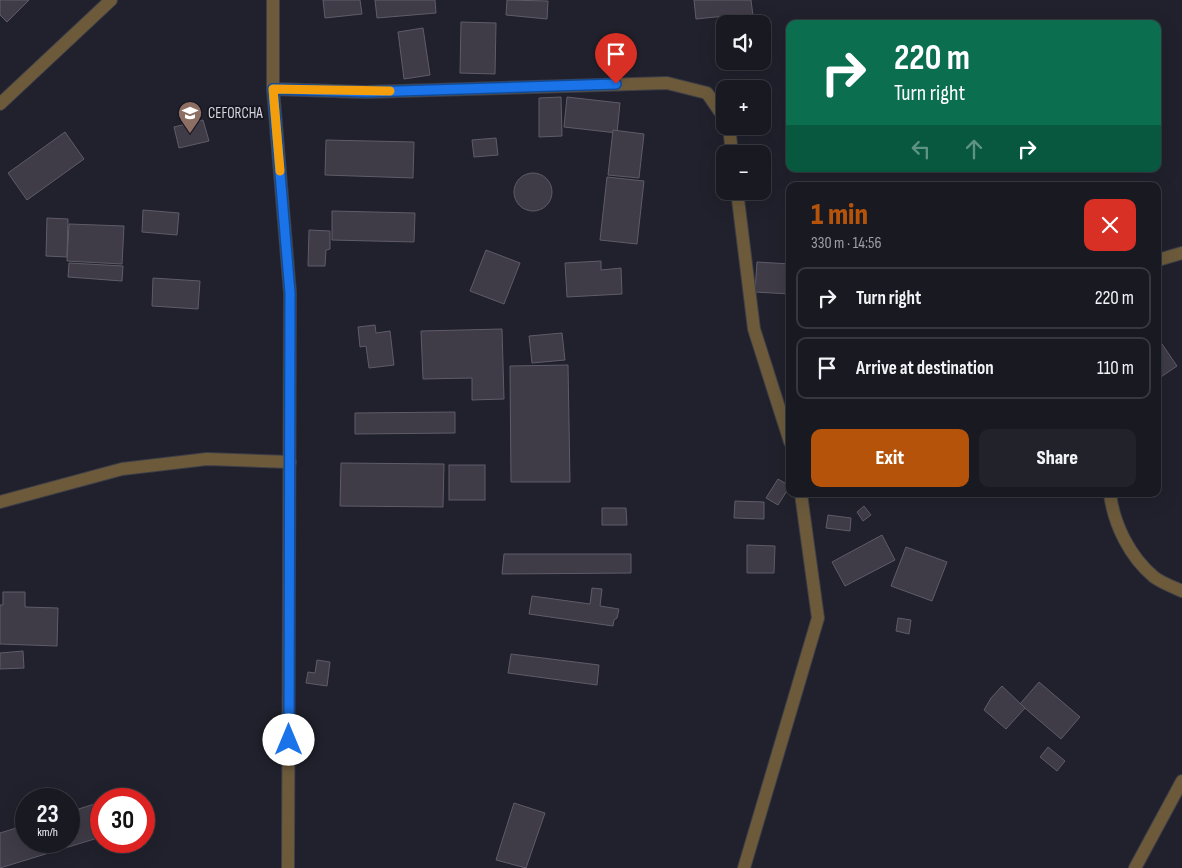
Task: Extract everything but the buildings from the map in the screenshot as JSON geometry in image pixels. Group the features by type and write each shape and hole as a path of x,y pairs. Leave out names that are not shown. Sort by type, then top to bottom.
{"street":[{"path":"0,104 111,0"},
{"path":"273,0 273,89 290,293 288,868"},
{"path":"273,89 366,92 667,83 707,93 716,106"},
{"path":"738,200 754,329 786,429"},
{"path":"1161,259 1182,253"},
{"path":"0,502 122,469 207,459 290,462"},
{"path":"744,868 818,618 801,497"},
{"path":"1110,497 1128,550 1155,578 1182,591"},
{"path":"1134,868 1182,781"}],"slow traffic":[{"path":"280,171 273,89 390,91"}],"place":[{"name":"CEFORCHA","path":"190,134"}],"route":[{"path":"289,740 290,293 273,89 366,92 616,84"}]}
